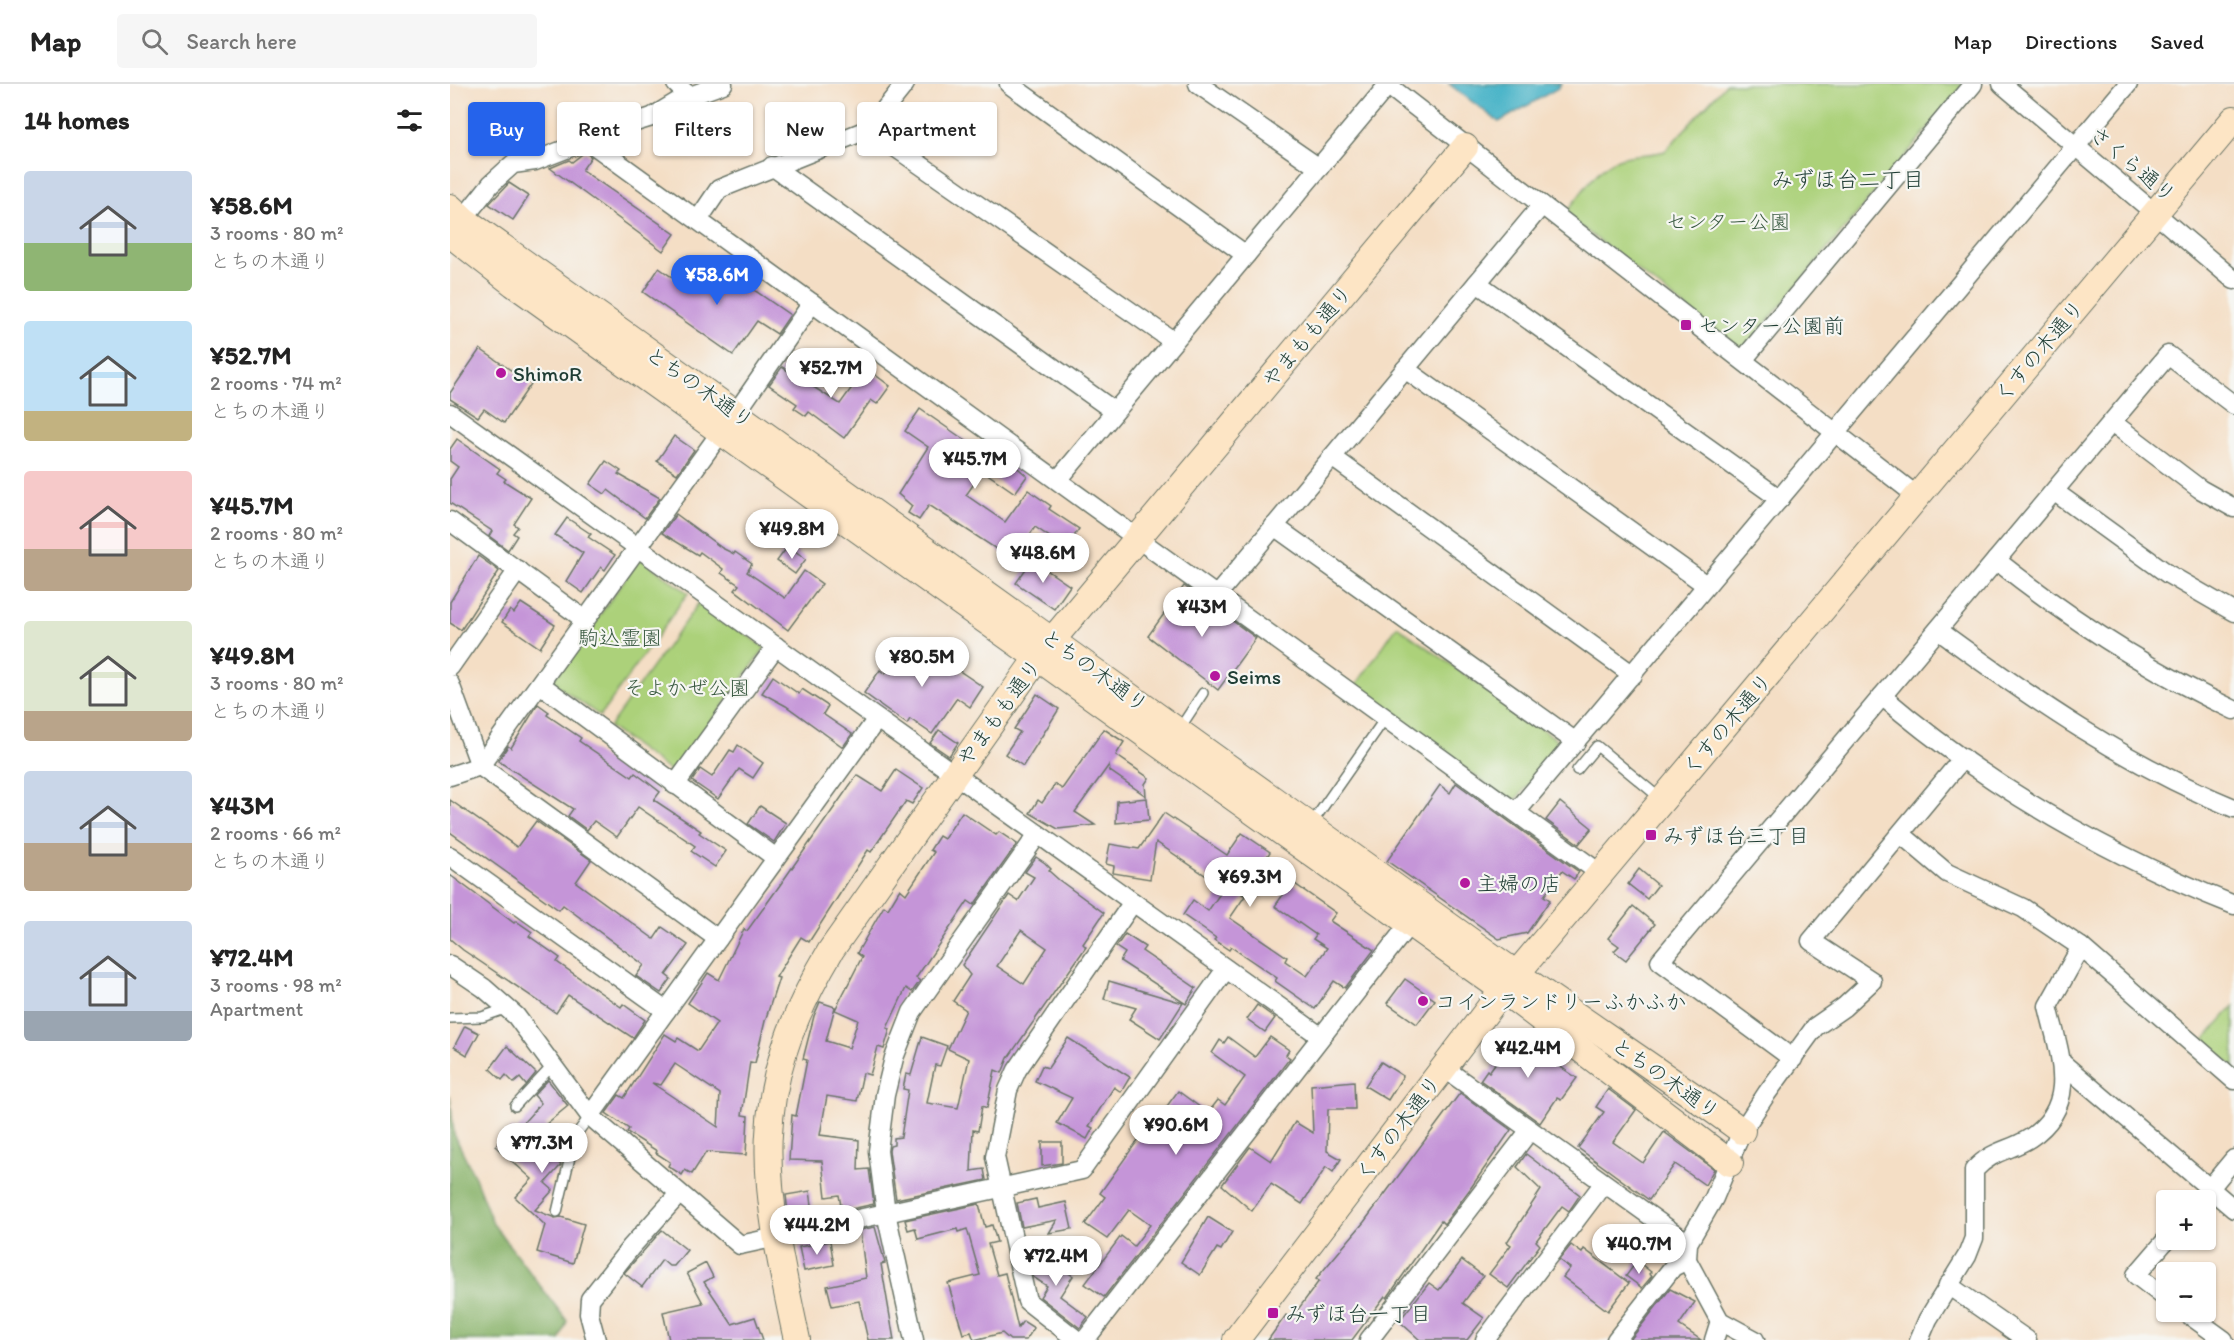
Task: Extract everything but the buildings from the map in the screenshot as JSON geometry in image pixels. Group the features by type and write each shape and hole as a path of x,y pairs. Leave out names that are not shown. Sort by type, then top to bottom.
{"street":[{"path":"641,120 652,117 683,90 723,84"},
{"path":"891,102 905,84"},
{"path":"1009,84 1246,255"},
{"path":"1198,84 1319,168"},
{"path":"1743,360 1973,84"},
{"name":"さくら通り","path":"2002,84 2233,278"},
{"path":"1517,811 2128,84"},
{"path":"1058,480 1387,85 1917,496"},
{"name":"くすの木通り","path":"1236,1340 1510,982 2234,119"},
{"path":"698,220 719,189 857,134"},
{"name":"やまもも通り","path":"797,1340 774,1236 766,1142 772,1090 784,1043 809,987 831,950 1046,649 1465,147"},
{"path":"454,220 513,164 535,161 557,152"},
{"path":"609,156 1601,874"},
{"path":"908,156 1173,341"},
{"path":"772,166 1114,411"},
{"path":"1218,595 1542,205"},
{"name":"とちの木通り","path":"454,220 729,422 1046,649 1410,923 1659,1071 1742,1131"},
{"path":"1477,284 1780,500"},
{"path":"450,776 480,766 639,548 812,303"},
{"path":"1793,1059 1660,961 2168,355 2234,405"},
{"path":"1405,369 1706,585"},
{"path":"450,413 1320,1036"},
{"path":"2113,423 2200,489 2234,508"},
{"path":"1332,457 1633,675"},
{"path":"2055,492 2168,574 2234,612"},
{"path":"451,524 585,620"},
{"path":"1274,526 1576,742"},
{"path":"1996,560 2050,603 2100,638 2163,675 2234,710"},
{"path":"450,667 518,570"},
{"path":"1938,630 2023,693 2134,762 2184,788 2234,808"},
{"path":"675,785 776,646"},
{"name":"とちの木通り","path":"1046,649 1178,730 1310,825 1510,982 1730,1163"},
{"path":"450,684 480,766 718,939"},
{"path":"540,684 776,858"},
{"path":"1882,696 1924,732 2069,828 2170,879 2232,900"},
{"path":"590,1116 877,719"},
{"path":"1616,1340 1688,1251 1730,1163 1742,1131 1815,1027 1844,1007 1872,981 1811,941 1963,758"},
{"path":"915,1340 886,1213 878,1151 885,1095 894,1058 912,1012 1038,834"},
{"path":"1901,834 1947,873 2023,908 2081,947 2234,1080"},
{"path":"450,856 666,1011"},
{"path":"1077,1340 1027,1301 1000,1189 995,1157 999,1126 1008,1090 1017,1070 1133,902"},
{"path":"1085,1340 1410,923"},
{"path":"1919,1340 1928,1319 1966,1256 1974,1238 1974,1170 1987,1157 2031,1137 2056,1111 2063,1095 2061,1062 2048,1006 2081,947"},
{"path":"450,965 484,988 507,1008 590,1116 740,1245 1082,1170 1226,969"},
{"path":"2061,1062 2201,1190"},
{"path":"1444,1068 1603,1184 1688,1251 1720,1321 1755,1340"},
{"path":"1369,1340 1530,1130"},
{"path":"2208,1190 2234,1159"},
{"path":"1485,1340 1603,1184"},
{"path":"596,1340 589,1314 590,1299 631,1247 679,1194"},
{"path":"2216,1200 2234,1209"},
{"path":"2156,1290 2136,1275 2158,1250"},
{"path":"1948,1285 2027,1340"},
{"path":"1714,1340 1720,1321"},
{"path":"2199,1322 2224,1340"}],"lane":[{"path":"1178,730 1203,693"},
{"path":"1310,825 1386,717"},
{"path":"1577,770 1597,746 1663,800"},
{"path":"450,1018 482,1017 507,1008"},
{"path":"515,1106 553,1065"},
{"path":"557,1212 575,1136 590,1116"}],"green space":[{"name":"センター公園","path":"1726,84 1965,84 1746,347 1737,347 1571,219 1568,210 1590,181 1611,163 1624,157 1665,151"},
{"name":"駒込霊園","path":"640,558 688,593 600,716 552,682"},
{"name":"そよかぜ公園","path":"700,601 765,648 674,774 609,727"},
{"path":"1397,626 1563,744 1513,803 1354,688"},
{"path":"2234,1006 2234,1067 2203,1041"},
{"path":"450,1095 454,1134 474,1175 493,1224 567,1321 560,1340 450,1340"}],"water":[{"path":"1449,84 1561,84 1558,88 1499,122"}],"place":[{"name":"センター公園前","path":"1686,325"},
{"name":"ShimoR","path":"501,373"},
{"name":"Seims","path":"1215,676"},
{"name":"みずほ台三丁目","path":"1651,835"},
{"name":"主婦の店","path":"1465,883"},
{"name":"コインランドリーふかふか","path":"1423,1001"},
{"name":"みずほ台一丁目","path":"1273,1313"}],"district":[{"name":"みずほ台二丁目","path":"1848,179"}]}
